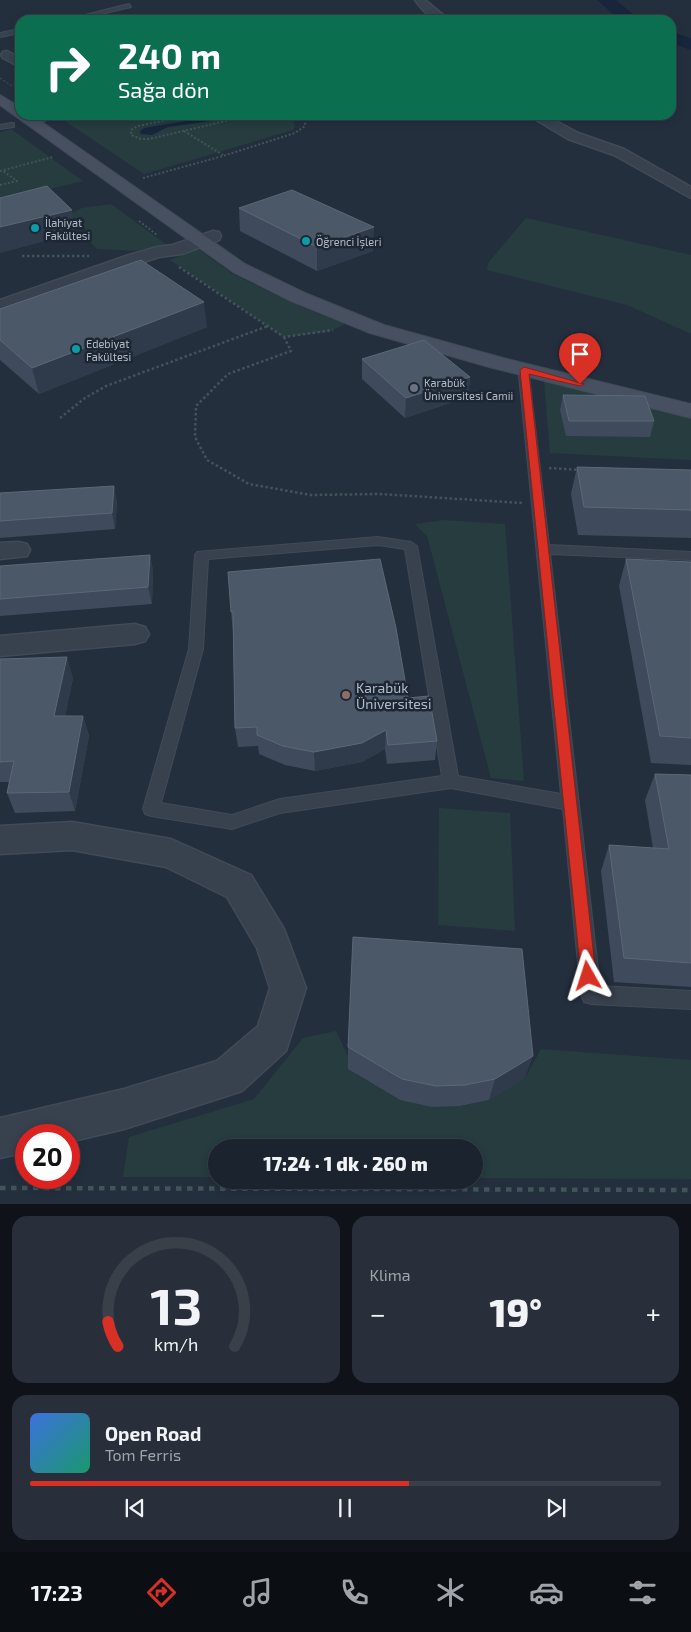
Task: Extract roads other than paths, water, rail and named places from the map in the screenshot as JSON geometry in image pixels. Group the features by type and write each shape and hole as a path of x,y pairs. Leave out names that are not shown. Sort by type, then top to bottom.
{"main road":[{"path":"0,86 15,96"},
{"path":"0,98 15,107"},
{"path":"35,120 206,239 247,272 298,297 376,329 524,370 691,410"},
{"path":"206,239 318,293 416,331 691,397"}],"street":[{"path":"420,0 424,7 436,15"},
{"path":"7,55 15,60"},
{"path":"544,120 573,136 620,152 691,193"},
{"path":"0,306 158,252 176,250 206,239"},
{"path":"0,646 135,634"},
{"path":"0,840 72,836 171,854 240,886 272,941 288,988 273,1038 228,1077 124,1109 0,1138"}],"lane":[{"path":"90,15 129,6"},
{"path":"0,35 15,32"},
{"path":"0,127 22,120"},
{"path":"524,370 591,995 691,1000"},
{"path":"451,781 411,546 378,541 202,554 196,649 151,809 232,822 280,806 451,781 570,803"},
{"path":"542,549 691,556"}],"water":[{"path":"213,120 168,127 152,135 141,134 140,131 144,128 185,121"}],"waterway":[{"path":"605,0 624,15"},
{"path":"676,39 691,44"}],"place":[{"name":"İlahiyat Fakültesi","path":"35,228"},
{"name":"Öğrenci İşleri","path":"306,241"},
{"name":"Edebiyat Fakültesi","path":"76,349"},
{"name":"Karabük Üniversitesi Camii","path":"414,388"},
{"name":"Karabük Üniversitesi","path":"346,695"}]}
